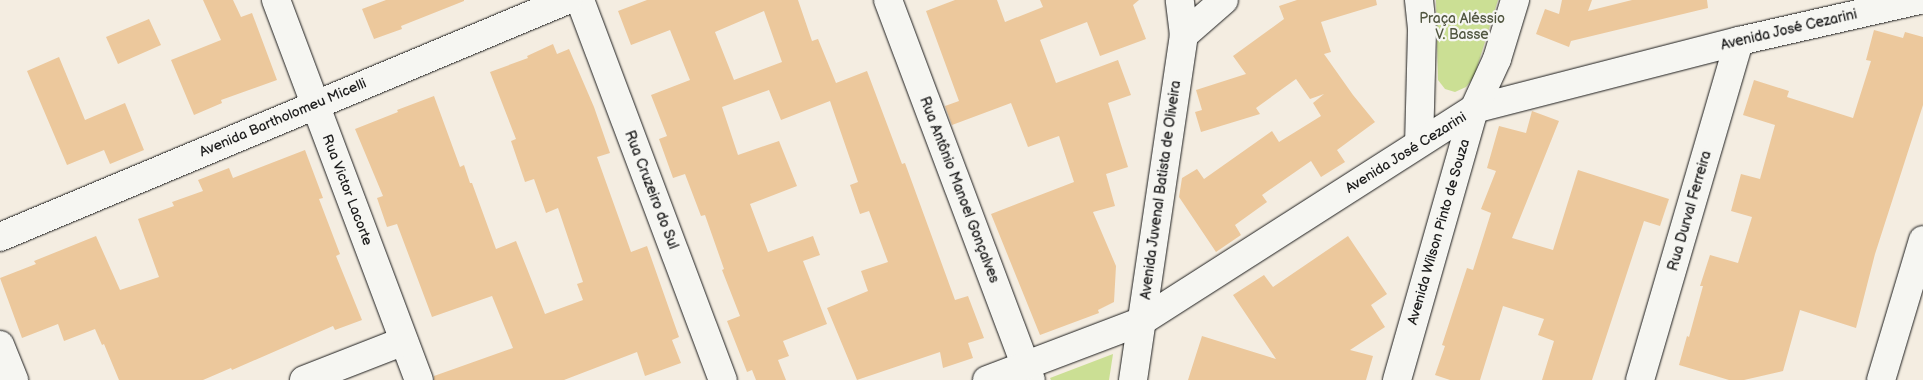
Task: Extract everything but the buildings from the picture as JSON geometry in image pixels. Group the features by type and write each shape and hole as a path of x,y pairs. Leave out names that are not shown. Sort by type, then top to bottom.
{"street":[{"name":"Rua Victor Lacorte","path":"276,0 419,380"},
{"name":"Avenida Bartholomeu Micelli","path":"0,237 567,0"},
{"name":"Rua Cruzeiro do Sul","path":"580,0 723,380"},
{"name":"Rua Antônio Manoel Gonçalves","path":"888,0 1028,373"},
{"name":"Avenida Juvenal Batista de Oliveira","path":"1133,380 1184,35 1180,0"},
{"path":"1184,35 1224,0"},
{"path":"1419,0 1422,31 1420,143"},
{"name":"Avenida Wilson Pinto de Souza","path":"1397,380 1474,109 1497,59 1515,0"},
{"name":"Avenida José Cezarini","path":"987,380 1028,373 1142,321 1474,109 1739,41 1919,0"},
{"name":"Rua Durval Ferreira","path":"1640,380 1739,41"},
{"path":"1881,380 1923,240"},
{"path":"304,380 404,341"},
{"path":"0,345 14,380"}],"green space":[{"name":"Praça Aléssio V. Basse","path":"1436,0 1498,0 1474,77 1466,87 1455,92 1445,89 1438,80"},
{"path":"1113,354 1109,380 1051,380 1050,378"}]}
